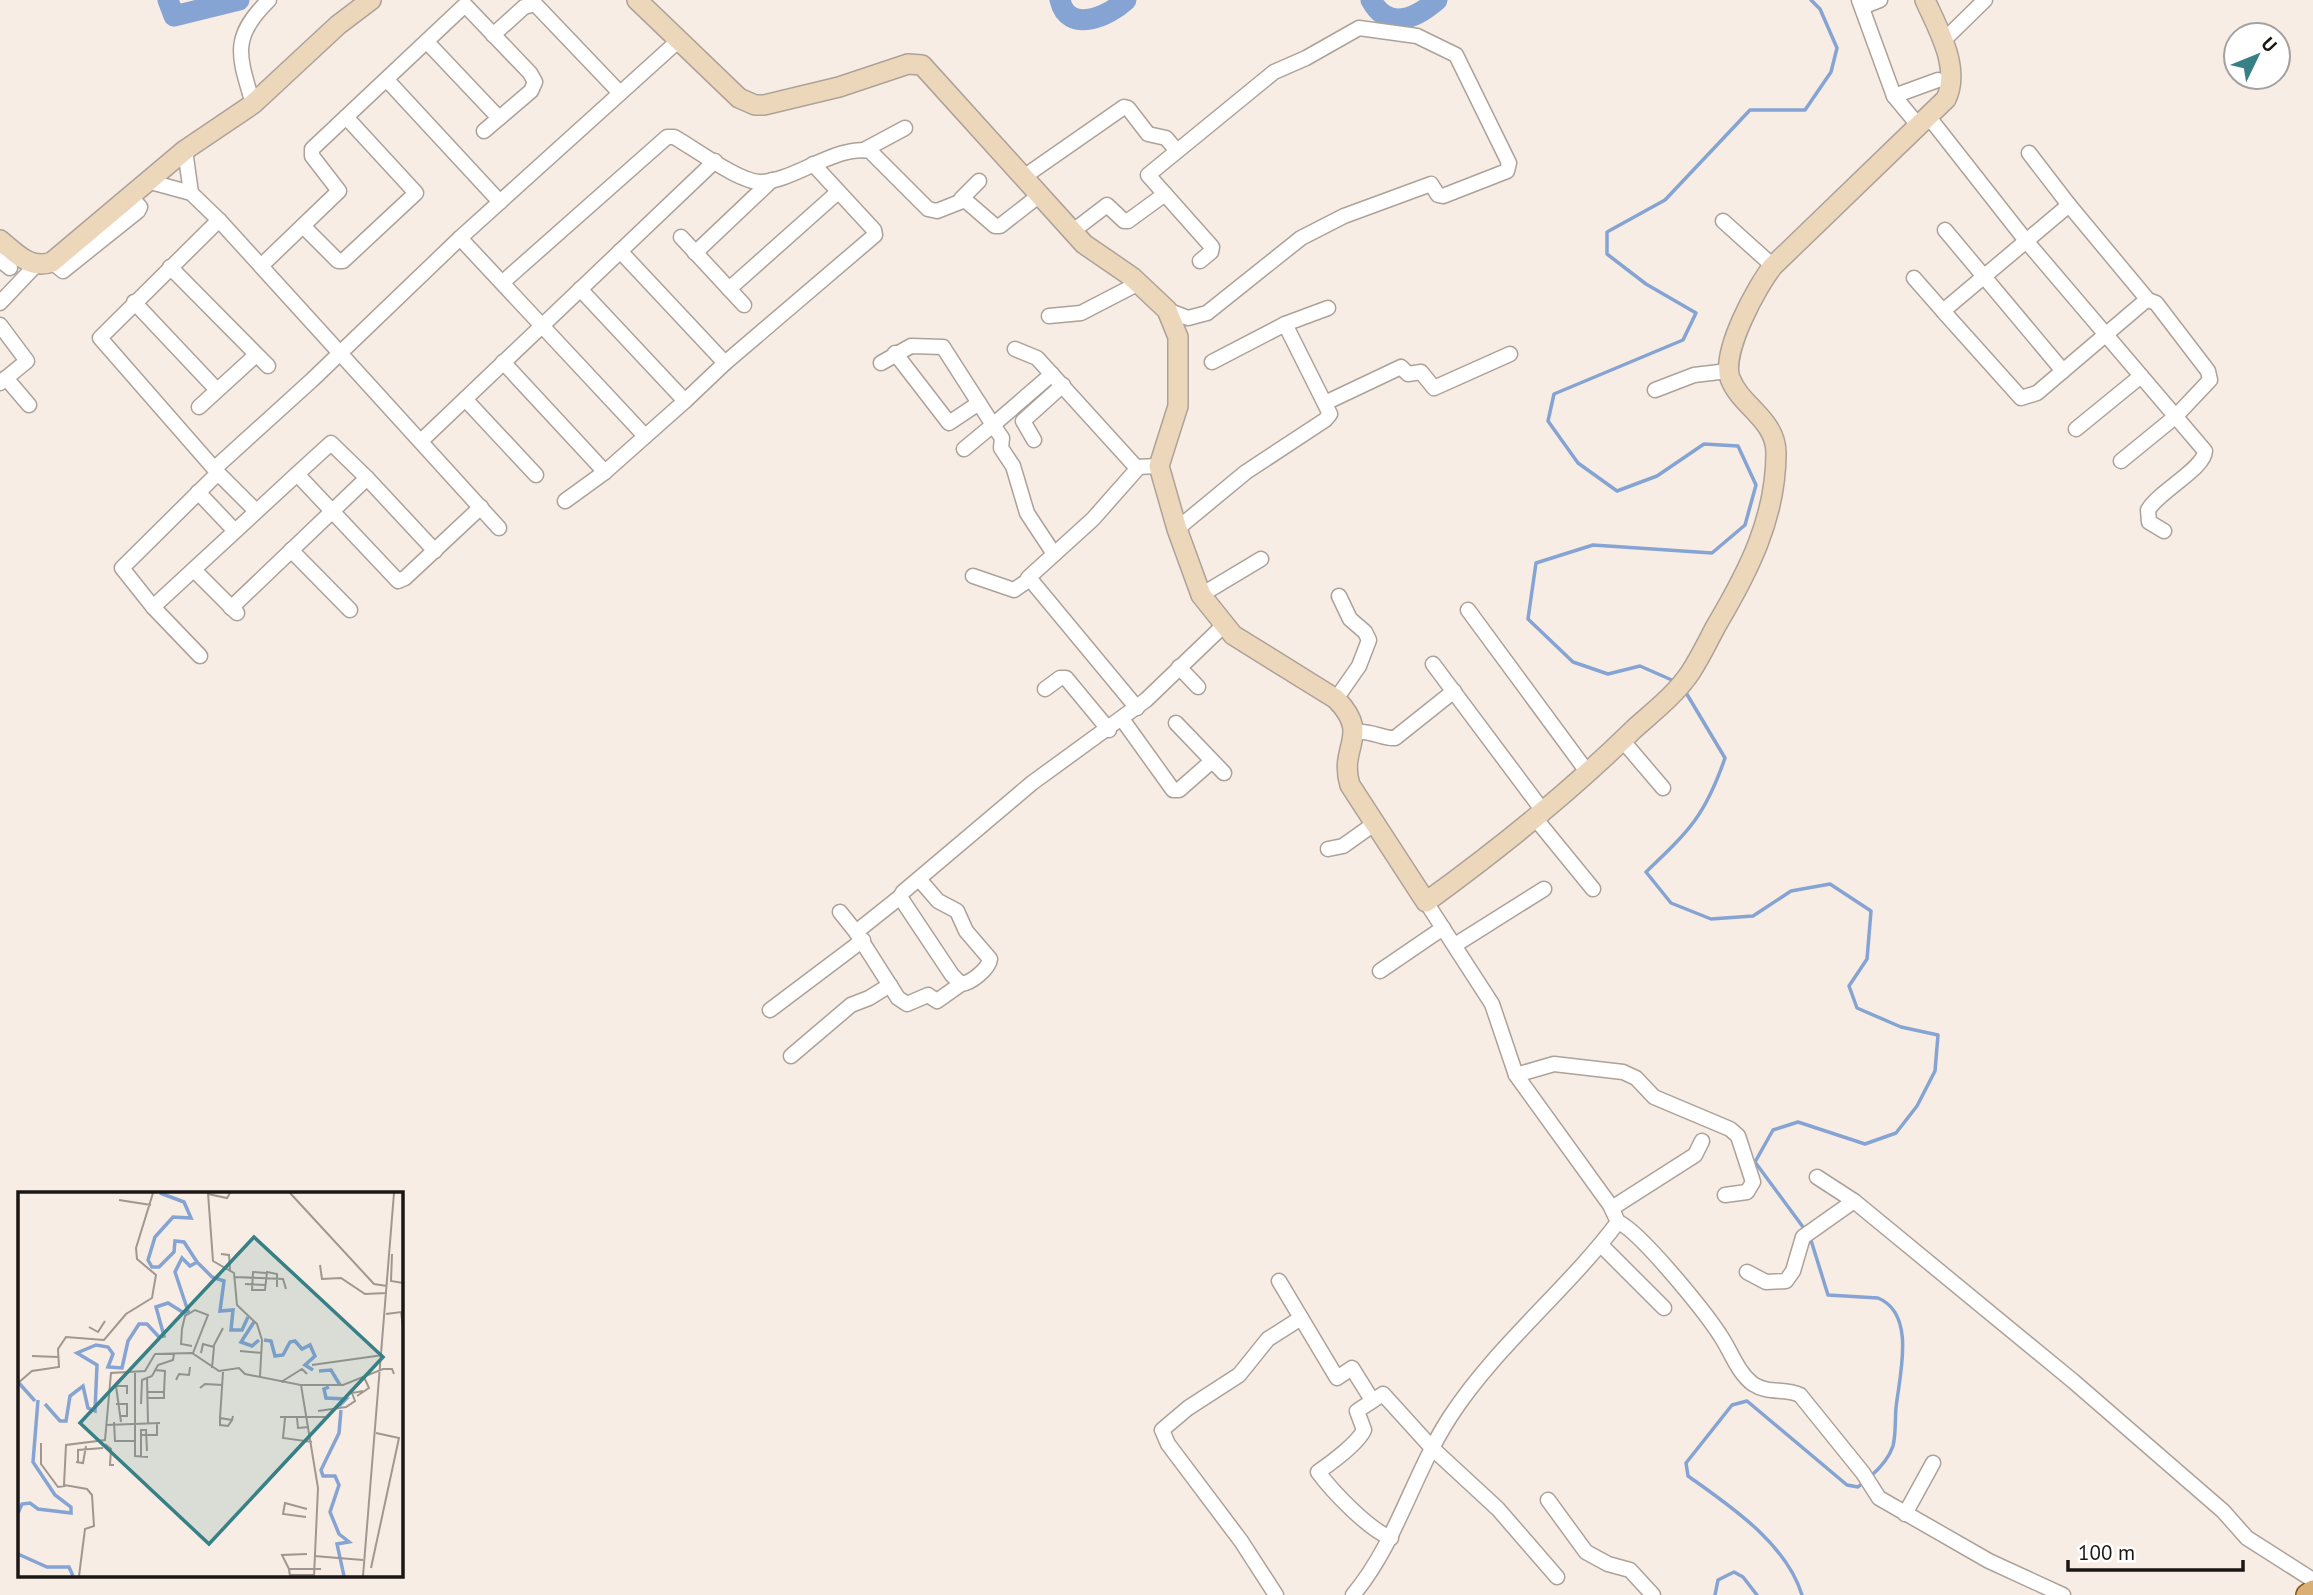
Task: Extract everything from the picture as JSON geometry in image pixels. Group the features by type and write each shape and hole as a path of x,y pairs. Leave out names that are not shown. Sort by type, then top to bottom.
{"main road":[{"path":"2307,1595 2313,1591"}],"street":[{"path":"253,104 239,57 240,42 246,25 269,0"},
{"path":"0,303 185,150 253,104 338,25 371,0"},
{"path":"638,0 739,98 755,105 839,87 908,64 922,65 1084,244 1139,283 1167,310 1184,317 1200,316 1284,250 1343,216 1431,184 1438,195 1443,196 1503,174 1509,166 1456,55 1417,36 1359,28 1306,58 1273,72 1148,175 1212,247 1211,252 1200,261"},
{"path":"1880,0 1861,3 1894,96 1923,121 2203,448 2205,455 2148,510 2149,522 2164,531"},
{"path":"1426,902 1588,773 1674,691 1690,673 1753,560 1764,529 1775,473 1776,452 1772,433 1735,387 1728,371 1733,347 1750,303 1773,266 1945,99 1951,88 1950,69 1943,41 1925,0"},
{"path":"1943,41 1985,0"},
{"path":"493,35 524,7 537,2 620,93"},
{"path":"261,266 339,191 311,153 468,3 535,82 531,91 484,131"},
{"path":"200,656 153,607 122,568 198,492 216,470 460,238 678,41"},
{"path":"427,43 499,118"},
{"path":"387,80 500,202"},
{"path":"1894,96 1938,80"},
{"path":"1025,176 1124,107 1148,135 1166,138 1177,151"},
{"path":"303,226 338,261 343,261 416,193 346,117"},
{"path":"503,282 667,137 674,137 749,180 760,182 864,150 905,128"},
{"path":"185,150 191,193"},
{"path":"864,150 874,153 928,209 937,211 961,199 979,181"},
{"path":"2028,153 2148,300 2156,303 2210,376 2207,386 2122,461"},
{"path":"421,441 715,161"},
{"path":"565,501 605,472 725,363 875,235 874,230 813,164"},
{"path":"695,253 774,179"},
{"path":"148,181 191,193 219,220 499,528"},
{"path":"729,289 838,192"},
{"path":"961,199 991,225 1000,226 1041,194"},
{"path":"1073,231 1107,205 1128,221 1165,194"},
{"path":"1943,311 2070,205"},
{"path":"219,220 102,334 100,342 255,510"},
{"path":"1723,221 1773,266"},
{"path":"1945,230 2063,371"},
{"path":"681,237 744,305"},
{"path":"460,238 645,436"},
{"path":"0,240 28,263 44,264"},
{"path":"620,251 725,363"},
{"path":"170,267 268,366"},
{"path":"1914,278 2018,397 2037,393 2148,300"},
{"path":"1049,316 1081,313 1139,283"},
{"path":"580,289 685,401"},
{"path":"134,302 217,390"},
{"path":"1212,362 1285,324 1328,308"},
{"path":"1167,310 1178,337 1178,406 1159,466 1201,595 1223,626 1336,699 1354,728 1348,776 1374,824 1492,1004 1516,1075 1615,1215 1641,1241 1720,1334 1741,1372 1754,1384 1768,1390 1789,1390 1800,1395 1879,1498 1989,1561 2062,1595"},
{"path":"1177,528 1246,472 1330,414 1285,324"},
{"path":"0,325 27,361 3,380 29,405"},
{"path":"881,363 911,346 943,347 1002,439 1001,447 1013,466 1027,513 1055,554"},
{"path":"1015,349 1037,358 1138,468"},
{"path":"895,353 949,423 979,403"},
{"path":"1325,403 1401,367 1408,373 1420,371 1434,388 1510,354"},
{"path":"199,407 256,355"},
{"path":"503,362 605,472"},
{"path":"1655,390 1694,375 1728,371"},
{"path":"964,449 1052,374"},
{"path":"2076,429 2141,376"},
{"path":"1034,440 1023,421 1063,385"},
{"path":"465,399 536,475"},
{"path":"153,607 255,510 331,443 435,551"},
{"path":"973,576 1014,590 1093,519 1138,468 1159,466"},
{"path":"297,474 396,580 405,578 481,507"},
{"path":"194,570 234,611 291,550 367,478"},
{"path":"198,492 234,530"},
{"path":"291,550 350,610"},
{"path":"1201,595 1261,559"},
{"path":"1028,578 1137,708"},
{"path":"1336,699 1359,666 1369,640 1366,632 1350,620 1339,596"},
{"path":"1468,610 1588,773"},
{"path":"770,1010 860,936 919,879 1024,789 1137,708 1223,626"},
{"path":"1433,664 1593,889"},
{"path":"1179,667 1198,687"},
{"path":"1045,689 1060,678 1066,678 1109,730"},
{"path":"1354,728 1395,738 1454,691"},
{"path":"1122,719 1173,790 1179,790 1212,761"},
{"path":"1176,723 1224,773"},
{"path":"1623,741 1663,788"},
{"path":"1328,849 1343,846 1374,824"},
{"path":"840,912 860,936 904,1004 928,995 937,1001 961,984 968,983 989,964 990,959 967,931 957,911 938,901 919,879"},
{"path":"1455,945 1544,889"},
{"path":"900,897 961,984"},
{"path":"1380,971 1443,928"},
{"path":"791,1056 851,1005 890,985"},
{"path":"1516,1075 1554,1064 1623,1072 1636,1078 1654,1097 1730,1129 1738,1136 1754,1182 1747,1192 1725,1195"},
{"path":"1353,1595 1372,1573 1432,1448 1474,1385 1601,1245 1615,1215 1695,1155 1702,1141"},
{"path":"1817,1177 1854,1201 2073,1381 2223,1511 2247,1538 2313,1580"},
{"path":"1747,1272 1766,1282 1786,1282 1808,1233 1854,1201"},
{"path":"1601,1245 1664,1308"},
{"path":"1279,1281 1337,1378 1352,1368 1372,1400"},
{"path":"1276,1595 1241,1541 1168,1444 1162,1430 1188,1408 1239,1375 1268,1339 1301,1318"},
{"path":"1391,1538 1374,1530 1344,1498 1336,1496 1318,1472 1340,1457 1349,1444 1362,1435 1364,1430 1357,1411 1379,1394 1386,1395 1432,1448 1482,1491 1557,1577"},
{"path":"1905,1514 1933,1463"},
{"path":"1548,1500 1586,1552 1608,1564 1630,1570 1653,1595"}],"waterway":[{"path":"168,0 174,16 239,0"},
{"path":"1060,0 1064,11 1080,20 1110,12 1126,0"},
{"path":"1371,0 1385,16 1394,19 1411,17 1437,0"},
{"path":"1674,681 1640,666 1608,674 1573,662 1528,619 1536,563 1593,545 1712,553 1745,525 1756,485 1738,446 1704,444 1657,476 1617,491 1578,463 1548,421 1554,394 1683,340 1696,313 1646,284 1607,254 1607,232 1665,200 1750,110 1805,110 1831,72 1837,48 1820,9 1811,0"},
{"path":"1685,691 1725,758 1703,809 1685,833 1646,872 1671,903 1711,919 1753,916 1791,891 1830,884 1871,911 1867,959 1849,986 1857,1008 1901,1027 1938,1035 1935,1071 1917,1106 1896,1133 1865,1144 1798,1122 1773,1130 1755,1162 1806,1231"},
{"path":"1810,1237 1828,1295 1878,1298 1890,1306 1898,1318 1902,1332 1902,1364 1893,1446 1884,1462 1871,1476"},
{"path":"1802,1595 1794,1576 1770,1542 1738,1513 1688,1476 1686,1463 1732,1405 1747,1401 1847,1485 1858,1487 1865,1481"},
{"path":"1715,1595 1718,1580 1734,1572 1743,1577 1757,1595"}]}
